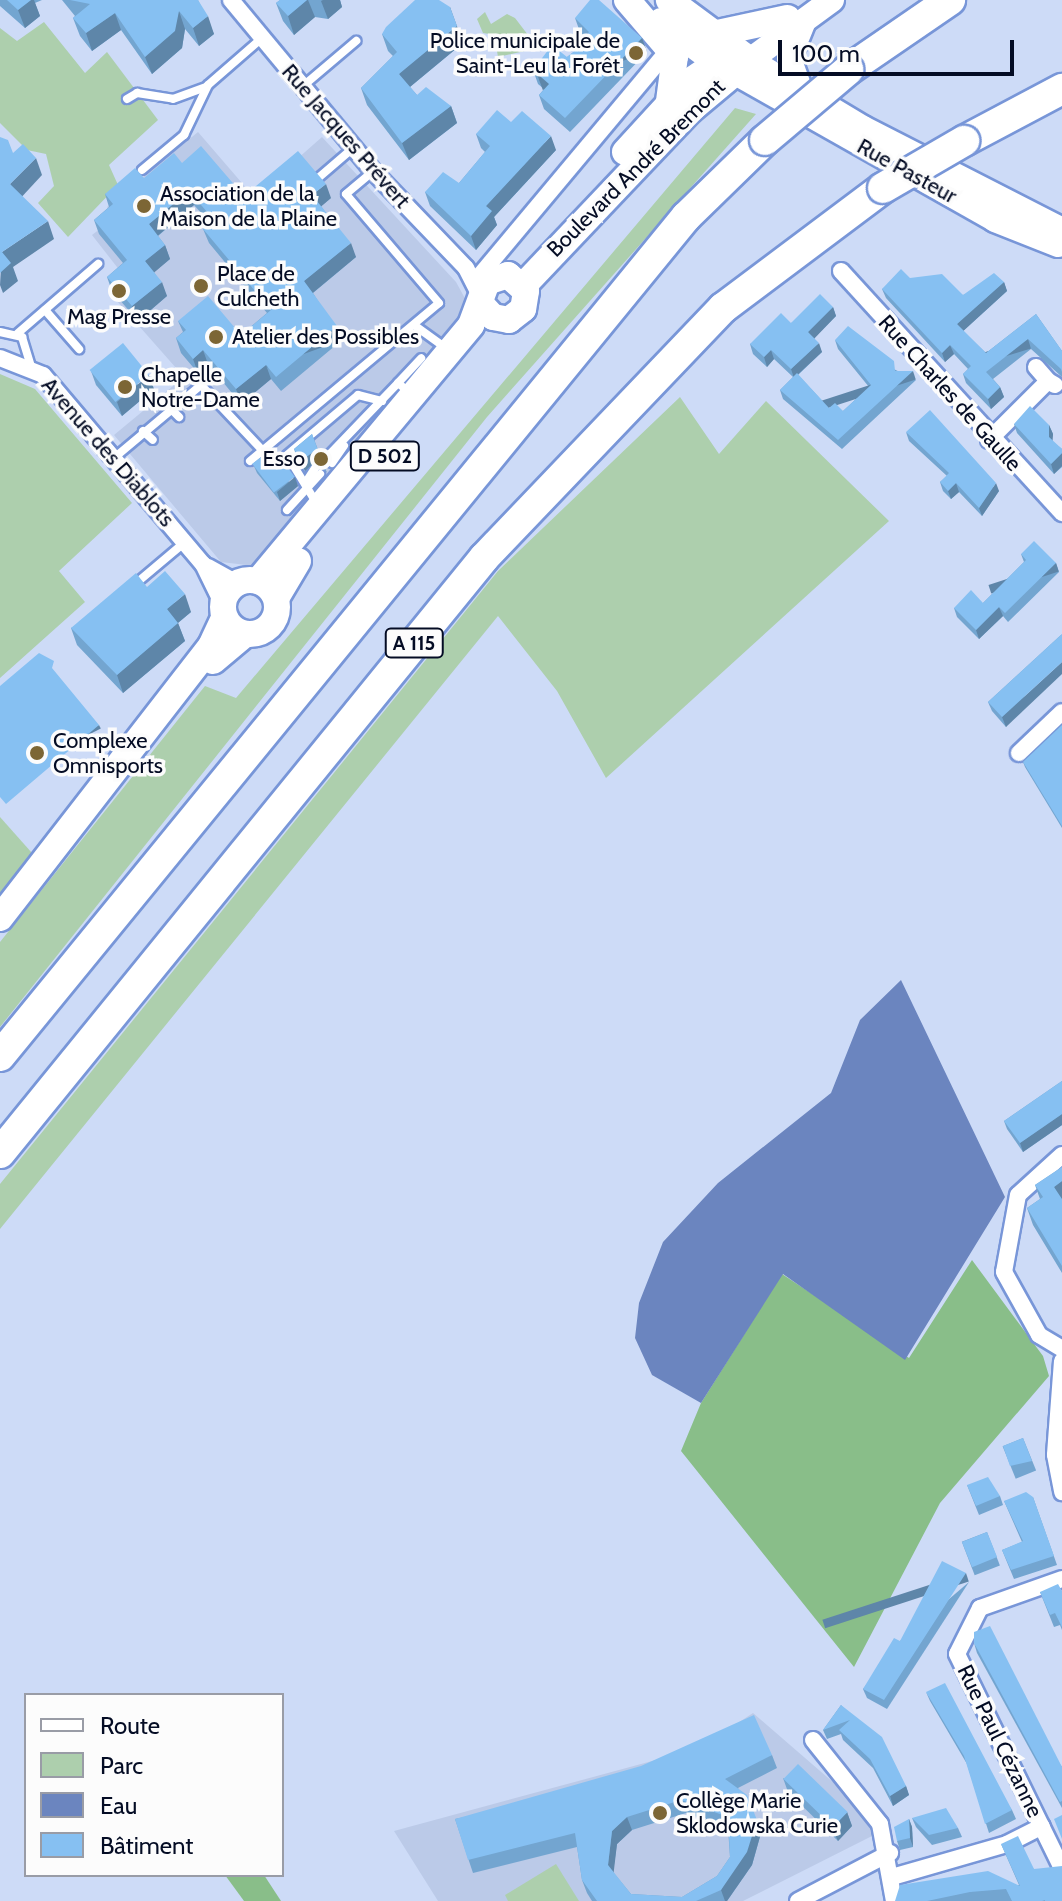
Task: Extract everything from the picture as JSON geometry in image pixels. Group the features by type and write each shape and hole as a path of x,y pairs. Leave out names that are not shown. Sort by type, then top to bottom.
{"highway":[{"name":"A 115","path":"0,1056 686,217 765,140 848,70 950,0"},
{"name":"A 115","path":"0,1153 484,558 723,308 883,188 1062,89"}],"main road":[{"path":"630,0 671,47 676,73 667,106"},
{"path":"630,0 734,61"},
{"path":"669,0 713,34 734,61"},
{"path":"713,34 796,20"},
{"name":"Boulevard André Bremont","path":"492,288 667,106 734,61"},
{"name":"Boulevard André Bremont","path":"492,288 734,61"},
{"name":"D 502","path":"0,918 109,782 244,603 312,494 406,390 452,349 492,288"},
{"name":"D 502","path":"244,603 293,568 492,288"}],"street":[{"name":"Rue Jacques Prévert","path":"231,0 373,171 492,288"},
{"name":"Boulevard André Bremont","path":"796,20 816,0"},
{"name":"Boulevard André Bremont","path":"734,61 832,0"},
{"path":"796,20 789,58 801,91"},
{"path":"492,288 671,47"},
{"path":"734,61 765,81"},
{"name":"Rue Pasteur","path":"765,81 801,91 1062,230"},
{"name":"Rue Pasteur","path":"765,81 995,220 1062,246"},
{"name":"Rue Charles de Gaulle","path":"841,271 989,440 1062,513"},
{"name":"Avenue des Diablots","path":"0,358 31,367 114,458 203,564 244,603"},
{"path":"989,440 1052,383 1036,367"},
{"name":"Avenue des Diablots","path":"203,564 244,603"},
{"path":"1019,753 1062,712"},
{"path":"1062,1155 1026,1181 1004,1261 1010,1290 1039,1335 1062,1349"},
{"path":"1062,1361 1059,1454 1062,1492"},
{"name":"Rue Paul Cézanne","path":"1062,1579 980,1608 957,1654 1062,1868"},
{"path":"813,1740 867,1800 890,1853 894,1901"},
{"path":"892,1877 1007,1844 1042,1826"},
{"path":"798,1901 890,1853"}],"lane":[{"path":"127,99 137,93 173,99 206,87 262,38"},
{"path":"303,87 356,41"},
{"path":"142,170 184,135 206,87"},
{"path":"317,179 353,148"},
{"path":"250,461 439,303 346,194 373,171"},
{"path":"0,332 18,333 98,264"},
{"path":"45,310 79,349"},
{"path":"414,325 452,349"},
{"path":"18,333 31,367"},
{"path":"330,460 382,401 406,390 421,358"},
{"path":"114,458 201,385 263,451"},
{"path":"312,494 287,455 358,395 382,401"},
{"path":"170,408 179,417"},
{"path":"143,431 153,440"},
{"path":"287,510 312,494 317,471"},
{"path":"127,590 185,542"}],"shaded area":[{"path":"198,132 254,197 322,137 456,282 468,304 255,566 221,562 114,435 184,377 109,292 124,276 92,235 113,219 107,207"},
{"name":"Collège Marie Sklodowska Curie","path":"753,1713 849,1796 874,1835 743,1901 438,1901 394,1831 700,1748"}],"green space":[{"path":"485,12 491,24 507,14 515,18 538,48 498,57 496,45 507,37 483,33 477,19"},
{"path":"44,22 85,73 107,52 158,120 109,165 118,185 68,237 38,203 54,186 46,154 27,150 0,123 0,28 17,41"},
{"path":"735,108 756,114 487,417 0,1027 0,942 205,686 236,698"},
{"path":"0,374 35,389 132,503 59,571 85,602 0,678"},
{"path":"680,397 719,454 766,401 889,521 606,778 557,691 498,616 0,1229 0,1184 498,571"},
{"path":"0,817 32,853 0,894"},
{"path":"972,1260 1043,1356 1049,1376 940,1503 854,1667 681,1451 701,1403 782,1274 909,1358"},
{"path":"556,1864 579,1901 508,1901 505,1895"},
{"path":"226,1877 265,1877 281,1901 244,1901"}],"water":[{"path":"901,980 1005,1197 905,1360 783,1274 701,1403 652,1375 635,1338 639,1303 663,1242 718,1183 831,1093 860,1020"}],"building":[{"path":"7,0 31,0 18,10"},
{"path":"70,0 198,0 208,16 193,28 179,11 175,31 145,57 115,13 86,33 73,18 90,4"},
{"path":"280,0 307,0 288,16 276,3"},
{"path":"415,0 439,0 450,7 457,26 399,74 417,95 426,87 451,106 402,143 361,88 397,52 382,34"},
{"path":"590,0 599,0 642,38 565,118 539,95 549,84 533,70 552,45 567,57 576,50 589,32 575,18"},
{"path":"497,110 511,122 522,111 551,136 486,206 492,211 471,236 425,192 443,172 459,183 490,146 476,134"},
{"path":"0,137 8,140 13,153 23,144 36,158 10,184 48,221 2,252 11,263 0,273"},
{"path":"201,146 244,196 298,151 326,184 312,195 351,243 304,281 337,326 276,377 266,365 236,389 203,350 193,359 176,338 186,330 178,321 208,296 241,335 271,310 203,229 214,220 189,191 149,224 165,245 145,261 162,282 132,306 107,277 127,260 94,220 113,204 105,194 135,168 144,178 174,153 182,163"},
{"path":"901,269 910,278 942,274 963,295 994,273 1004,282 957,324 986,353 1036,314 1062,351 1062,372 1028,339 986,372 1000,387 988,399 963,374 971,366 950,345 942,353 882,289"},
{"path":"820,294 833,307 808,332 819,343 791,369 771,350 764,357 750,344 781,313 791,323"},
{"path":"848,326 894,361 895,371 913,371 838,440 780,390 797,373 829,408 835,403 843,411 871,385 835,340"},
{"path":"123,343 149,375 115,402 90,370"},
{"path":"1030,406 1049,425 1049,437 1062,449 1051,464 1014,424"},
{"path":"930,410 996,483 979,508 956,483 948,491 940,482 949,473 906,432"},
{"path":"312,434 323,464 313,452 301,461 294,449"},
{"path":"273,448 295,477 274,492 252,464"},
{"path":"1034,541 1056,563 1005,613 999,607 976,630 954,608 971,590 983,603 1026,560 1021,554"},
{"path":"165,571 185,594 167,609 178,623 117,675 71,628 136,573 147,587"},
{"path":"1062,634 1062,662 1002,717 988,702"},
{"name":"Complexe Omnisports","path":"39,653 54,661 52,668 99,725 6,804 0,797 0,686"},
{"path":"1062,725 1062,826 1023,762"},
{"path":"1062,1081 1062,1114 1020,1143 1004,1121"},
{"path":"1062,1167 1062,1181 1054,1187 1062,1199 1062,1266 1027,1208 1043,1197 1035,1185"},
{"path":"1023,1438 1032,1461 1010,1466 1003,1446"},
{"path":"988,1477 1000,1496 976,1506 967,1485"},
{"path":"1026,1492 1033,1497 1054,1556 1011,1570 1002,1550 1023,1541 1004,1501"},
{"path":"987,1532 997,1557 972,1567 962,1542"},
{"path":"942,1561 966,1573 884,1700 863,1689 894,1638 900,1641"},
{"path":"1058,1584 1062,1591 1062,1627 1055,1613 1050,1615 1040,1592"},
{"path":"990,1626 1062,1767 1060,1802 974,1643 974,1632"},
{"path":"945,1683 1012,1810 985,1824 964,1756 926,1692"},
{"path":"841,1705 882,1737 906,1786 890,1796 870,1759 839,1730 850,1720 823,1730"},
{"path":"754,1715 772,1755 725,1779 747,1795 757,1820 747,1852 721,1890 696,1901 597,1901 582,1880 575,1833 468,1860 455,1819 641,1766","holes":["681,1800 728,1817 730,1857 717,1876 682,1897 631,1894 608,1865 612,1831 627,1817"]},
{"path":"798,1764 848,1812 833,1827 783,1779"},
{"path":"946,1808 958,1828 929,1835 912,1818"},
{"path":"1062,1815 1062,1839 1054,1819"},
{"path":"909,1819 910,1838 897,1841 894,1827"},
{"path":"1018,1836 1034,1869 1062,1866 1062,1901 1012,1901 1006,1889 970,1892 927,1901 895,1901 900,1885 988,1871 1020,1886 1001,1844"}],"place":[{"name":"Police municipale de Saint-Leu la Forêt","path":"636,53"},
{"name":"Association de la Maison de la Plaine","path":"144,206"},
{"name":"Place de Culcheth","path":"201,286"},
{"name":"Mag Presse","path":"119,291"},
{"name":"Atelier des Possibles","path":"216,337"},
{"name":"Chapelle Notre-Dame","path":"125,387"},
{"name":"Esso","path":"321,459"},
{"name":"Complexe Omnisports","path":"37,753"},
{"name":"Collège Marie Sklodowska Curie","path":"660,1813"}]}
